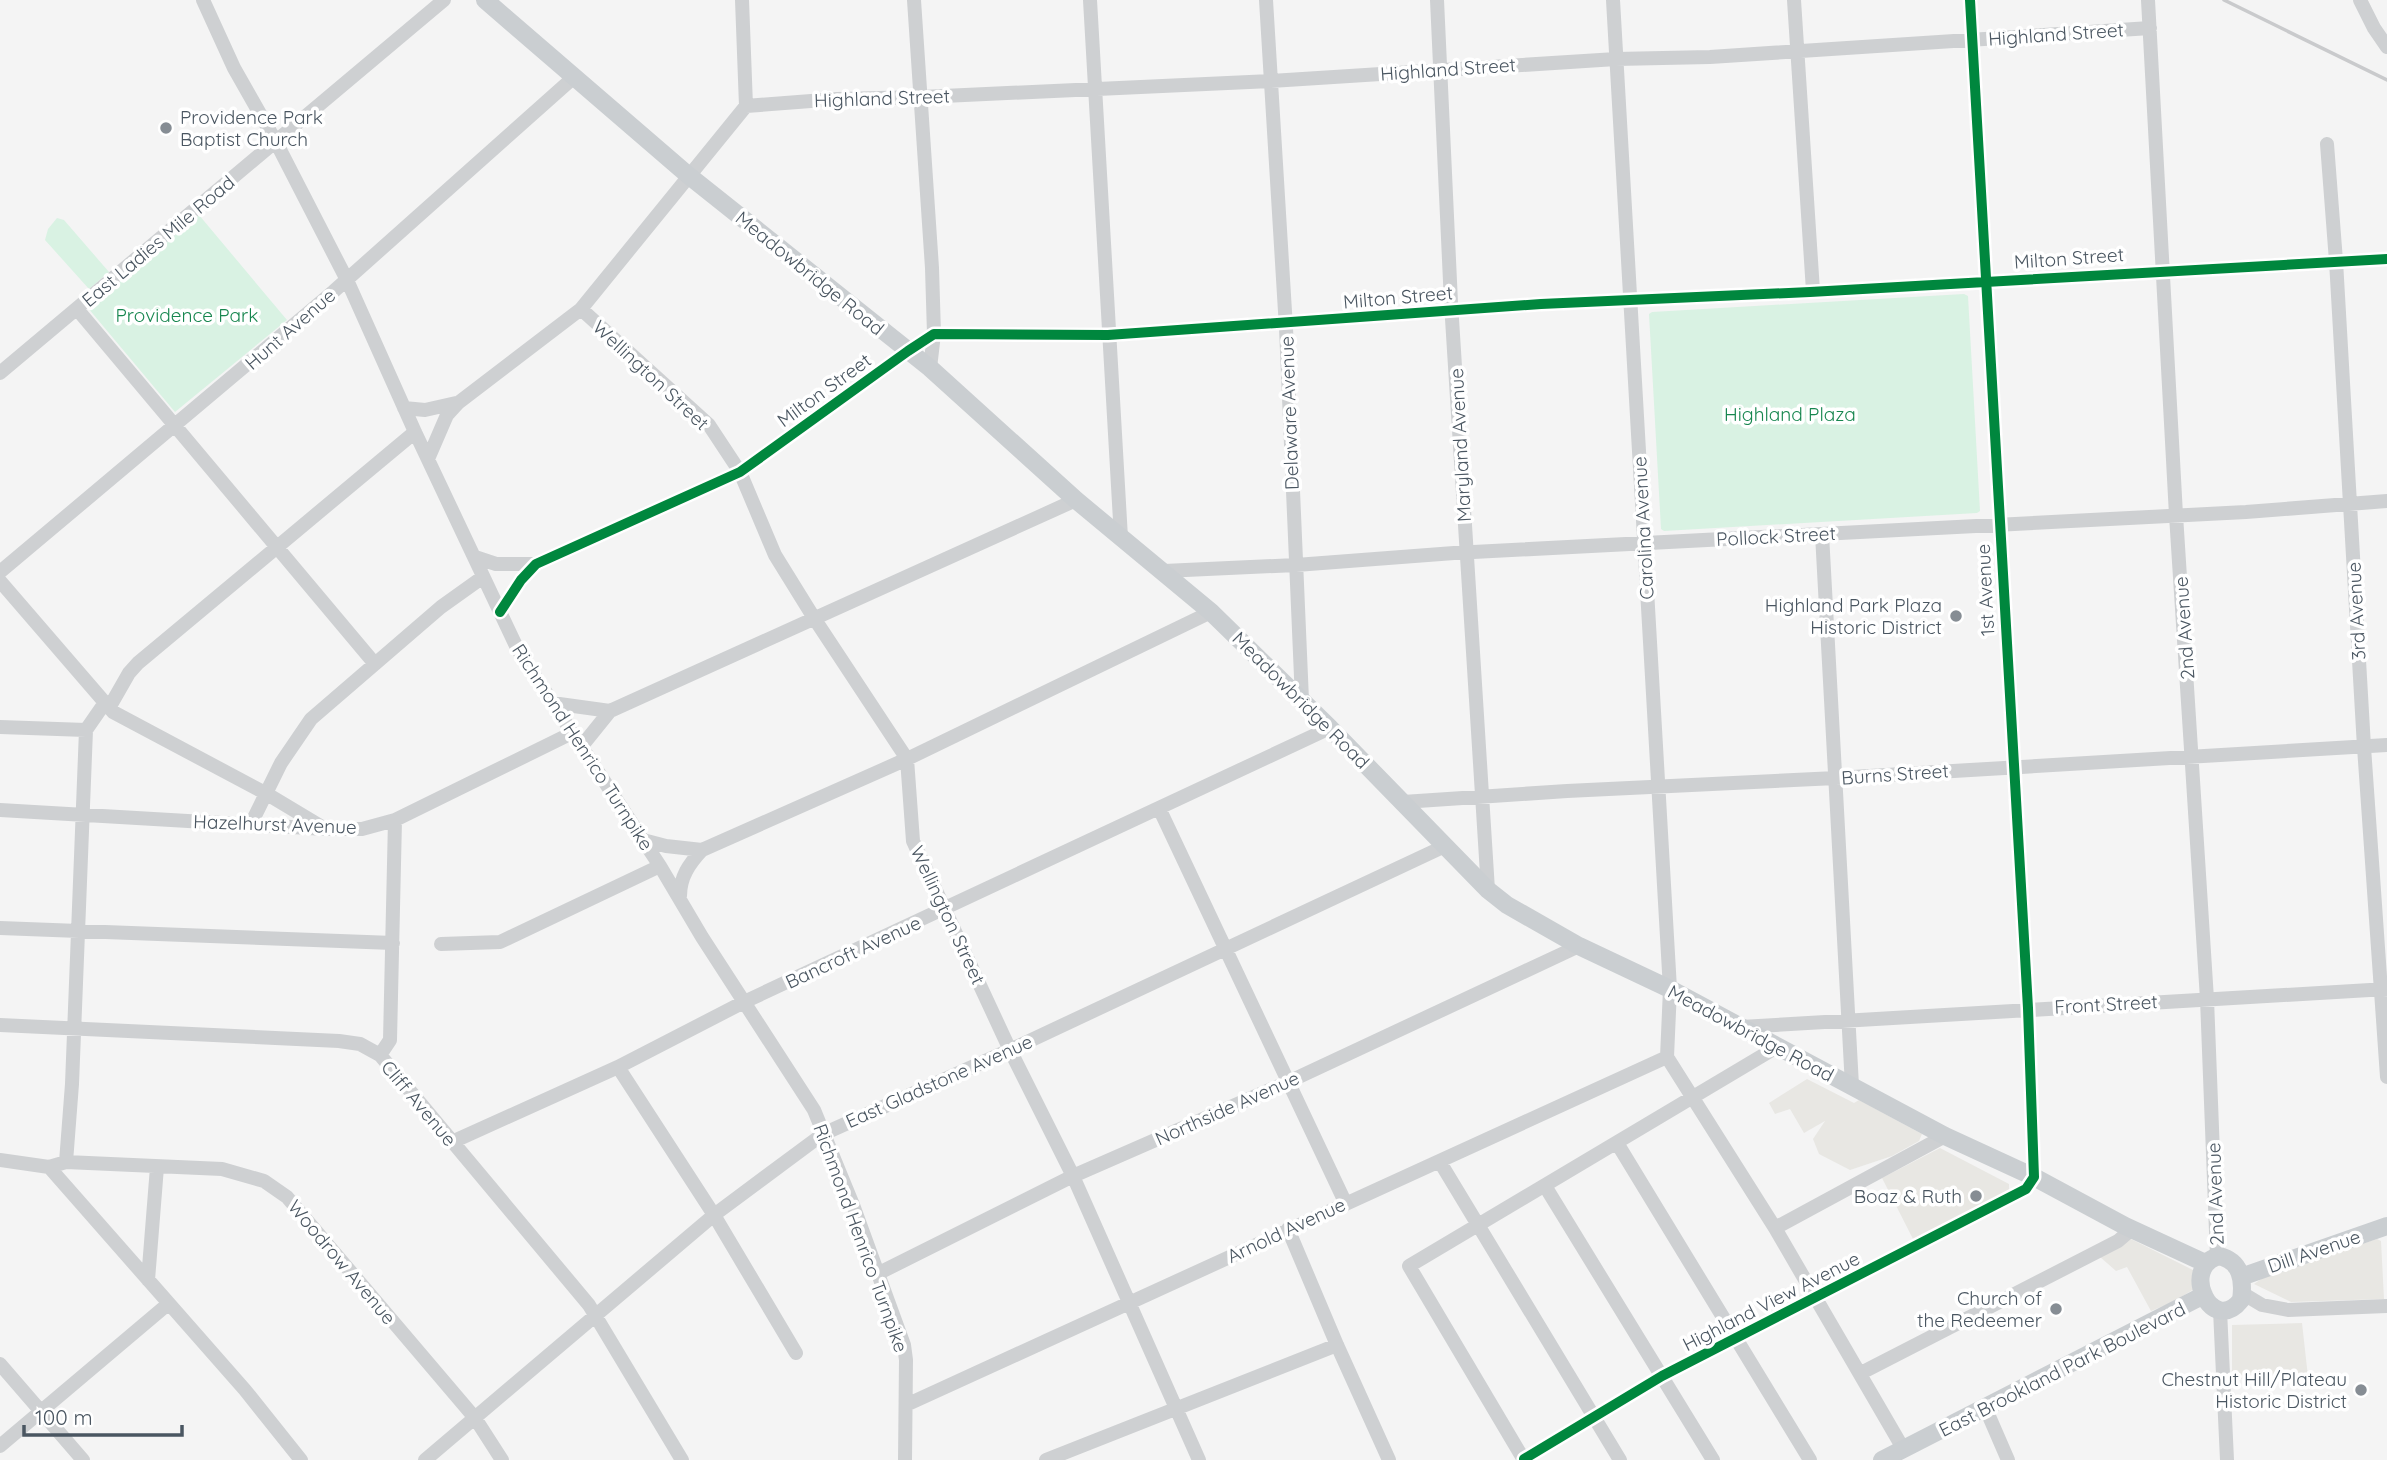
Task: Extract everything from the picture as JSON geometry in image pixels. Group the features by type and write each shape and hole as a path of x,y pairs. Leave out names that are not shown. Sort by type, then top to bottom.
{"main road":[{"name":"Meadowbridge Road","path":"485,0 688,175 930,368 1076,500 1211,612 1330,728 1488,890 1507,905 1579,946 1670,989 1945,1136 2034,1177 2132,1229 2211,1260"},
{"name":"Dill Avenue","path":"2241,1285 2387,1226"},
{"path":"2227,1258 2234,1264 2241,1285 2236,1305 2220,1310 2211,1307 2204,1295 2201,1278 2211,1260 2227,1258"},
{"name":"East Brookland Park Boulevard","path":"1882,1460 2204,1295"}],"street":[{"name":"Richmond Henrico Turnpike","path":"203,0 234,68 276,142 347,280 518,650 680,896 702,937 806,1097 853,1205 906,1352 905,1460"},
{"name":"East Ladies Mile Road","path":"0,373 444,0"},
{"path":"428,459 447,415 458,403 581,309 746,106 742,0"},
{"path":"915,0 934,334 930,368"},
{"path":"1090,0 1121,538"},
{"name":"Delaware Avenue","path":"1266,0 1286,324 1302,700"},
{"name":"Maryland Avenue","path":"1437,0 1452,310 1488,890"},
{"name":"Carolina Avenue","path":"1613,0 1670,989 1668,1057"},
{"path":"1794,0 1813,291"},
{"name":"1st Avenue","path":"1969,0 2028,1009 2034,1177"},
{"name":"2nd Avenue","path":"2148,0 2165,270 2176,515 2207,999 2211,1260"},
{"path":"2360,0 2387,47"},
{"name":"Highland Street","path":"746,106 836,99 1270,81 1616,59 1710,57 1797,49 2150,28"},
{"name":"Hunt Avenue","path":"0,572 176,427 347,280 573,78"},
{"name":"3rd Avenue","path":"2327,144 2364,747 2384,989 2387,1077"},
{"name":"Milton Street","path":"475,556 496,564 536,564 740,472 934,334 1108,335 1452,310 2387,259"},
{"path":"77,309 376,664"},
{"name":"Wellington Street","path":"581,309 709,425 740,472 775,555 907,759 913,841 1010,1050 1073,1176 1199,1460"},
{"path":"404,408 425,410 458,403"},
{"path":"66,1162 86,730 138,663 415,432"},
{"path":"581,747 610,712 1076,500"},
{"name":"Pollock Street","path":"1164,571 2387,501"},
{"path":"1822,534 1852,1086"},
{"name":"Milton Street","path":"500,612 521,580 536,564"},
{"path":"251,824 281,763 311,719 442,607 483,577"},
{"path":"0,581 107,706 325,829"},
{"path":"680,896 686,870 702,850 907,759 1211,612"},
{"path":"552,703 610,712"},
{"path":"0,727 86,730"},
{"name":"Bancroft Avenue","path":"452,1142 618,1068 744,1002 1330,728"},
{"name":"Hazelhurst Avenue","path":"0,810 362,829 395,820 572,733"},
{"name":"Burns Street","path":"1403,802 2387,745"},
{"path":"1159,808 1345,1202"},
{"path":"380,1055 390,1040 395,820"},
{"path":"643,840 702,850"},
{"name":"East Gladstone Avenue","path":"425,1460 714,1215 823,1133 1010,1050 1445,846"},
{"path":"441,944 500,942 660,866"},
{"path":"0,928 393,943"},
{"name":"Northside Avenue","path":"877,1274 1073,1176 1288,1082 1579,946"},
{"name":"Front Street","path":"1741,1027 2384,989"},
{"name":"Cliff Avenue","path":"0,1025 339,1041 360,1044 380,1055 596,1314 682,1460"},
{"path":"1524,1460 1409,1266 1777,1047"},
{"path":"1668,1057 1775,1228 1904,1450"},
{"name":"Arnold Avenue","path":"906,1405 1345,1202 1440,1162 1668,1057"},
{"path":"618,1068 714,1215 796,1353"},
{"path":"1775,1228 1945,1136"},
{"path":"1617,1143 1810,1460"},
{"name":"Woodrow Avenue","path":"0,1160 50,1167 66,1162 222,1169 264,1181 287,1197 475,1418 502,1460"},
{"path":"1440,1162 1620,1460"},
{"path":"50,1167 245,1390 300,1460"},
{"path":"148,1280 157,1167"},
{"name":"Highland View Avenue","path":"1524,1460 1661,1376 2026,1189 2034,1177"},
{"path":"1545,1186 1713,1460"},
{"path":"1288,1229 1389,1460"},
{"path":"1861,1373 2118,1241 2132,1229"},
{"path":"2241,1285 2262,1306 2288,1310 2387,1306"},
{"path":"0,1446 168,1304"},
{"path":"2220,1310 2227,1460"},
{"path":"1046,1460 1337,1345"},
{"path":"0,1364 83,1460"},
{"path":"1985,1408 2008,1460"}],"shaded area":[{"path":"1807,1079 1854,1103 1859,1100 1922,1134 1919,1141 1892,1156 1850,1170 1819,1154 1813,1139 1825,1121 1804,1133 1790,1109 1775,1114 1769,1103"},
{"path":"1940,1148 2009,1184 2009,1191 1913,1239 1882,1178"},
{"path":"2131,1239 2195,1271 2199,1286 2173,1302 2151,1311 2127,1267 2116,1271 2099,1256"},
{"path":"2377,1239 2381,1241 2384,1299 2291,1302 2254,1284 2267,1275"},
{"path":"2302,1323 2308,1377 2232,1379 2232,1325"}],"green space":[{"name":"Providence Park","path":"199,215 287,320 175,412 88,308"},
{"path":"57,218 64,220 109,272 89,289 45,240 48,229"},
{"name":"Highland Plaza","path":"1964,294 1968,296 1980,511 1664,531 1661,529 1649,314"}],"railway":[{"path":"2224,0 2387,80"}],"cycle path":[{"path":"1524,1459 1662,1376 2026,1189 2034,1177 2028,1008 1970,0"},
{"path":"500,612 521,580 536,564 740,472 934,334 1108,335 1541,304 1810,292 2387,259"}],"place":[{"name":"Providence Park Baptist Church","path":"166,128"},
{"name":"Highland Park Plaza Historic District","path":"1956,616"},
{"name":"Boaz & Ruth","path":"1976,1196"},
{"name":"Church of the Redeemer","path":"2056,1309"},
{"name":"Chestnut Hill/Plateau Historic District","path":"2361,1390"}]}
